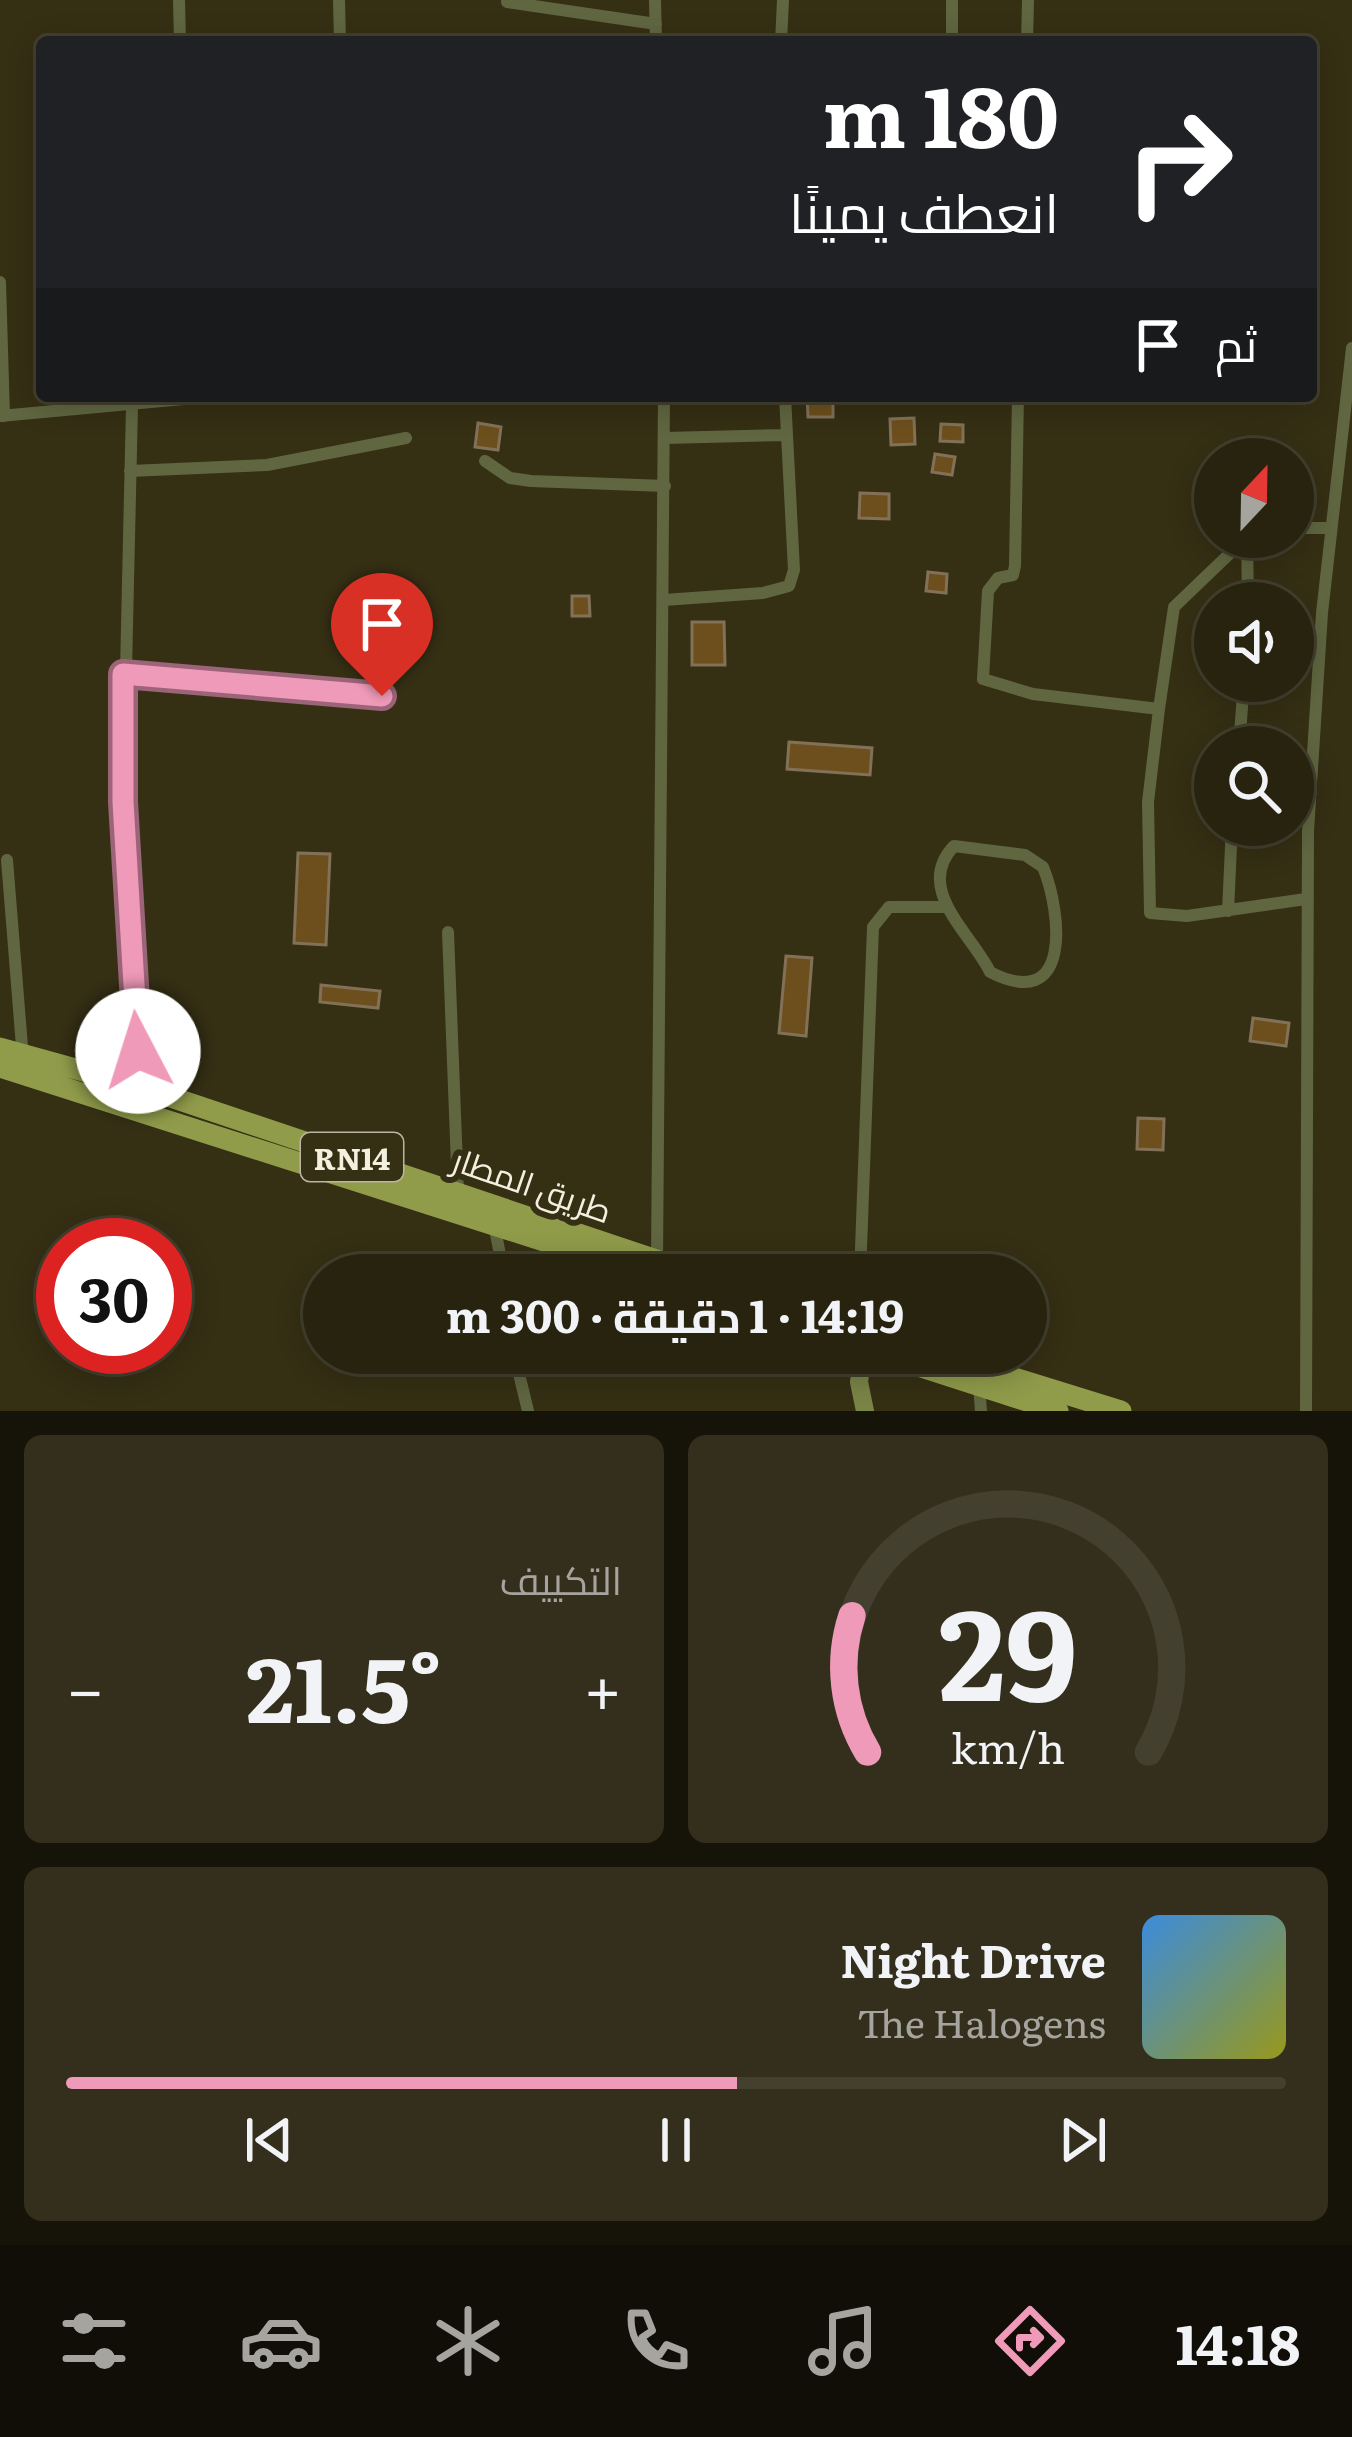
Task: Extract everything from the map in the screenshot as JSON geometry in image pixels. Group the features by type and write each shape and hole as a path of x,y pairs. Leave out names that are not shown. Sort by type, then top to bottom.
{"main road":[{"name":"طريق المطار","path":"0,1048 14,1064 458,1192 620,1254"},
{"name":"طريق المطار","path":"14,1064 141,1088 494,1224 606,1254"},
{"path":"942,1374 1058,1411"},
{"path":"1001,1374 1121,1411"}],"street":[{"path":"179,0 180,36"},
{"path":"340,0 340,36"},
{"path":"656,0 656,36"},
{"path":"781,36 783,0"},
{"path":"952,0 952,36"},
{"path":"1027,36 1028,0"},
{"path":"507,2 656,24"},
{"path":"0,282 2,416 164,402"},
{"path":"1306,1411 1306,899 1312,743 1330,529 1352,348"},
{"path":"654,1254 664,402"},
{"path":"664,600 763,593 789,586 794,570 785,402"},
{"path":"1018,402 1016,554 1013,575 998,578 988,591 983,679 1033,694 1159,709"},
{"path":"132,406 123,674 124,826 141,1088"},
{"path":"665,438 787,435"},
{"path":"130,472 267,465 406,438"},
{"path":"485,461 510,478 531,481 664,486"},
{"path":"1314,529 1330,529"},
{"path":"1225,558 1174,607 1148,802 1148,908 1166,917 1306,899"},
{"path":"123,674 382,696"},
{"path":"954,846 1037,861 1047,877 1057,943 1052,966 1033,981 990,972 943,907 946,857 954,846"},
{"path":"1228,910 1231,846"},
{"path":"7,860 14,1064"},
{"path":"861,1254 873,927 889,907 943,907"},
{"path":"448,932 458,1192"},
{"path":"494,1224 500,1254"},
{"path":"519,1374 528,1411"},
{"path":"859,1410 860,1374"},
{"path":"979,1386 981,1411"}],"building":[{"path":"807,402 833,402 833,417 808,417"},
{"path":"914,418 915,444 891,445 890,419"},
{"path":"478,423 501,427 498,450 475,447"},
{"path":"941,424 963,425 963,442 940,441"},
{"path":"935,454 955,457 952,475 932,472"},
{"path":"860,493 889,494 889,519 859,518"},
{"path":"928,572 947,574 946,593 926,591"},
{"path":"572,596 589,596 590,616 572,616"},
{"path":"692,622 724,622 725,665 692,665"},
{"path":"789,742 872,748 870,775 787,769"},
{"path":"298,853 330,854 326,945 294,943"},
{"path":"786,956 812,958 806,1036 779,1033"},
{"path":"321,985 380,991 378,1008 320,1002"},
{"path":"1253,1018 1289,1023 1286,1046 1250,1041"},
{"path":"1138,1118 1164,1119 1163,1150 1137,1149"}],"route":[{"path":"138,1051 123,802 123,674 382,696"}]}
